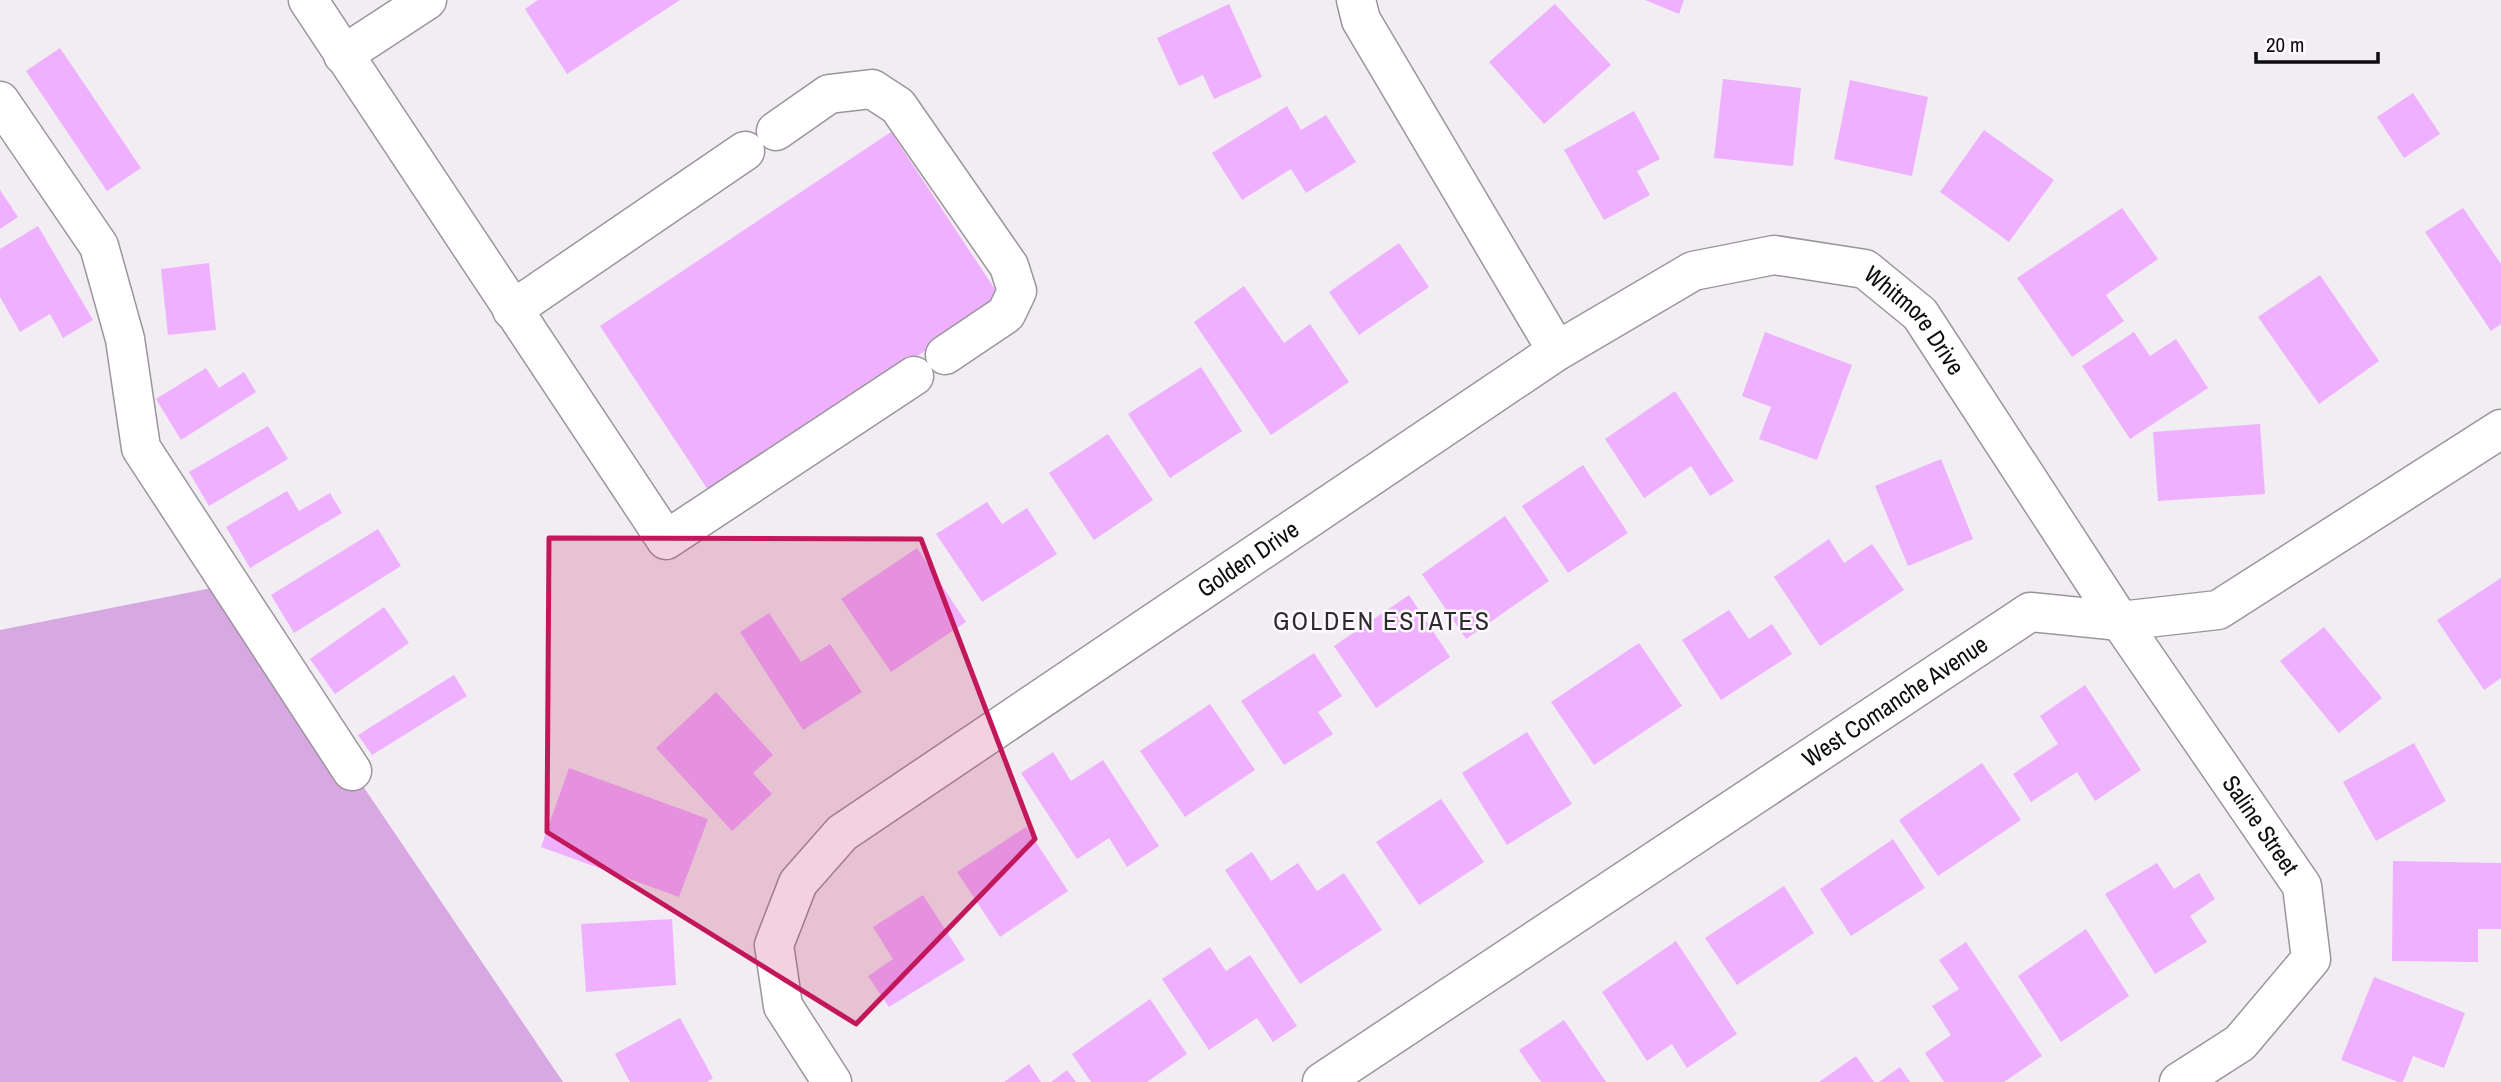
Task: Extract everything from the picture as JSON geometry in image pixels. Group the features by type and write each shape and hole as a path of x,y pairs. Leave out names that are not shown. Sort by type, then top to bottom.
{"street":[{"path":"308,0 666,540 914,376"},
{"path":"1356,0 1361,20 1557,352"},
{"path":"344,55 422,1"},
{"path":"512,310 829,94 872,89 898,106 1009,266 1017,291 1006,314 945,355"},
{"path":"0,101 99,246 125,339 141,448 352,771"},
{"name":"Whitmore Drive","path":"1557,352 1693,271 1774,255 1865,269 1920,314 2120,621"},
{"name":"Golden Drive","path":"832,1082 783,1006 774,945 798,883 842,833 1557,352"},
{"name":"West Comanche Avenue","path":"1322,1082 2030,612 2120,621 2218,610 2501,429"},
{"name":"Saline Street","path":"2120,621 2302,886 2311,959 2239,1043 2179,1082"}],"highlighted area":[{"path":"549,538 921,539 1035,839 856,1024 547,832"}],"shaded area":[{"path":"227,585 563,1082 0,1082 0,630"}],"building":[{"path":"538,0 680,0 567,74 525,9"},
{"path":"1645,0 1684,0 1679,14"},
{"path":"1229,4 1262,77 1214,99 1203,75 1179,86 1157,38"},
{"path":"1555,4 1611,65 1544,124 1489,62"},
{"path":"60,48 141,168 107,191 26,71"},
{"path":"1723,79 1801,88 1793,166 1714,158"},
{"path":"1850,80 1928,97 1912,176 1834,159"},
{"path":"2413,93 2440,134 2404,158 2377,117"},
{"path":"1287,106 1301,130 1326,115 1356,162 1306,193 1291,169 1242,200 1212,153"},
{"path":"1634,111 1660,159 1637,171 1650,195 1604,220 1564,150"},
{"path":"1984,130 2054,180 2009,242 1940,192"},
{"path":"891,132 1002,300 710,493 600,326"},
{"path":"0,190 18,217 0,229"},
{"path":"2122,208 2158,259 2106,295 2124,321 2072,357 2017,278"},
{"path":"2463,208 2501,264 2501,324 2491,331 2425,232"},
{"path":"38,226 93,320 63,338 50,314 20,332 0,297 0,249"},
{"path":"1399,243 1429,287 1359,335 1329,292"},
{"path":"209,263 216,330 168,335 161,269"},
{"path":"2320,275 2379,361 2319,404 2258,317"},
{"path":"1244,286 1284,343 1310,324 1349,382 1271,435 1194,322"},
{"path":"1765,332 1852,365 1817,460 1759,439 1771,407 1742,396"},
{"path":"2134,332 2150,356 2176,339 2208,388 2130,439 2082,366"},
{"path":"1201,367 1242,431 1170,478 1128,414"},
{"path":"206,368 219,388 244,372 256,392 181,440 156,399"},
{"path":"1675,391 1734,481 1710,496 1691,466 1644,498 1605,439"},
{"path":"2260,424 2265,494 2158,501 2153,432"},
{"path":"268,426 288,459 209,506 189,472"},
{"path":"1108,434 1153,500 1094,540 1049,473"},
{"path":"1941,459 1973,539 1908,566 1875,486"},
{"path":"1583,465 1628,533 1568,573 1522,506"},
{"path":"287,491 299,511 330,493 342,513 250,568 226,527"},
{"path":"987,502 1002,524 1027,508 1057,554 982,602 936,534"},
{"path":"1505,516 1549,581 1466,639 1422,574"},
{"path":"378,529 401,566 294,633 271,595"},
{"path":"1829,539 1844,563 1872,544 1904,590 1820,646 1774,577"},
{"path":"917,548 966,622 891,672 841,599"},
{"path":"2501,578 2501,678 2484,690 2437,620"},
{"path":"1409,595 1450,657 1376,708 1334,646"},
{"path":"384,607 409,643 335,694 310,659"},
{"path":"1729,610 1749,639 1772,624 1792,654 1721,700 1682,640"},
{"path":"769,613 801,662 830,644 862,692 803,730 740,632"},
{"path":"2324,627 2382,698 2339,733 2280,661"},
{"path":"1639,643 1682,706 1594,765 1551,702"},
{"path":"1314,653 1342,696 1318,712 1333,734 1284,765 1241,701"},
{"path":"454,675 467,696 372,755 358,735"},
{"path":"2085,685 2141,770 2095,801 2077,772 2031,802 2013,774 2058,744 2040,716"},
{"path":"716,692 773,755 753,773 772,794 732,831 656,748"},
{"path":"1210,704 1255,770 1185,817 1140,751"},
{"path":"1527,732 1572,804 1507,845 1462,773"},
{"path":"2414,743 2446,801 2376,841 2343,782"},
{"path":"1053,752 1071,781 1103,760 1159,846 1127,867 1109,838 1077,859 1021,773"},
{"path":"1982,763 2021,820 1938,876 1899,820"},
{"path":"569,768 708,819 679,897 541,847"},
{"path":"1441,799 1484,862 1419,905 1376,842"},
{"path":"1026,827 1068,891 1000,937 957,872"},
{"path":"1893,839 1925,888 1851,936 1820,889"},
{"path":"1252,852 1271,881 1298,863 1317,891 1344,873 1382,930 1300,984 1225,870"},
{"path":"2393,861 2501,863 2501,929 2478,929 2478,962 2392,961"},
{"path":"2157,863 2174,889 2199,873 2215,899 2190,916 2207,942 2155,974 2105,894"},
{"path":"1784,886 1814,933 1737,985 1705,938"},
{"path":"923,895 965,960 889,1007 868,976 893,959 873,927"},
{"path":"672,919 676,985 586,992 581,924"},
{"path":"2086,929 2129,996 2061,1042 2018,976"},
{"path":"1676,941 1737,1034 1687,1068 1672,1044 1647,1061 1602,992"},
{"path":"1966,942 2042,1056 2004,1082 1944,1082 1925,1053 1951,1035 1932,1006 1959,989 1939,960"},
{"path":"1210,947 1226,971 1250,955 1297,1026 1273,1042 1257,1018 1209,1050 1162,979"},
{"path":"2374,977 2465,1013 2444,1068 2413,1056 2403,1082 2398,1082 2341,1060"},
{"path":"1150,999 1187,1054 1147,1082 1091,1082 1072,1054"},
{"path":"680,1018 713,1078 707,1082 630,1082 615,1054"},
{"path":"1564,1020 1606,1082 1541,1082 1519,1050"},
{"path":"1856,1056 1874,1082 1819,1082"},
{"path":"1029,1064 1041,1082 1004,1082"},
{"path":"1900,1067 1910,1082 1879,1082"},
{"path":"1067,1070 1076,1082 1051,1082"}],"district":[{"name":"GOLDEN ESTATES","path":"1382,621"}]}
